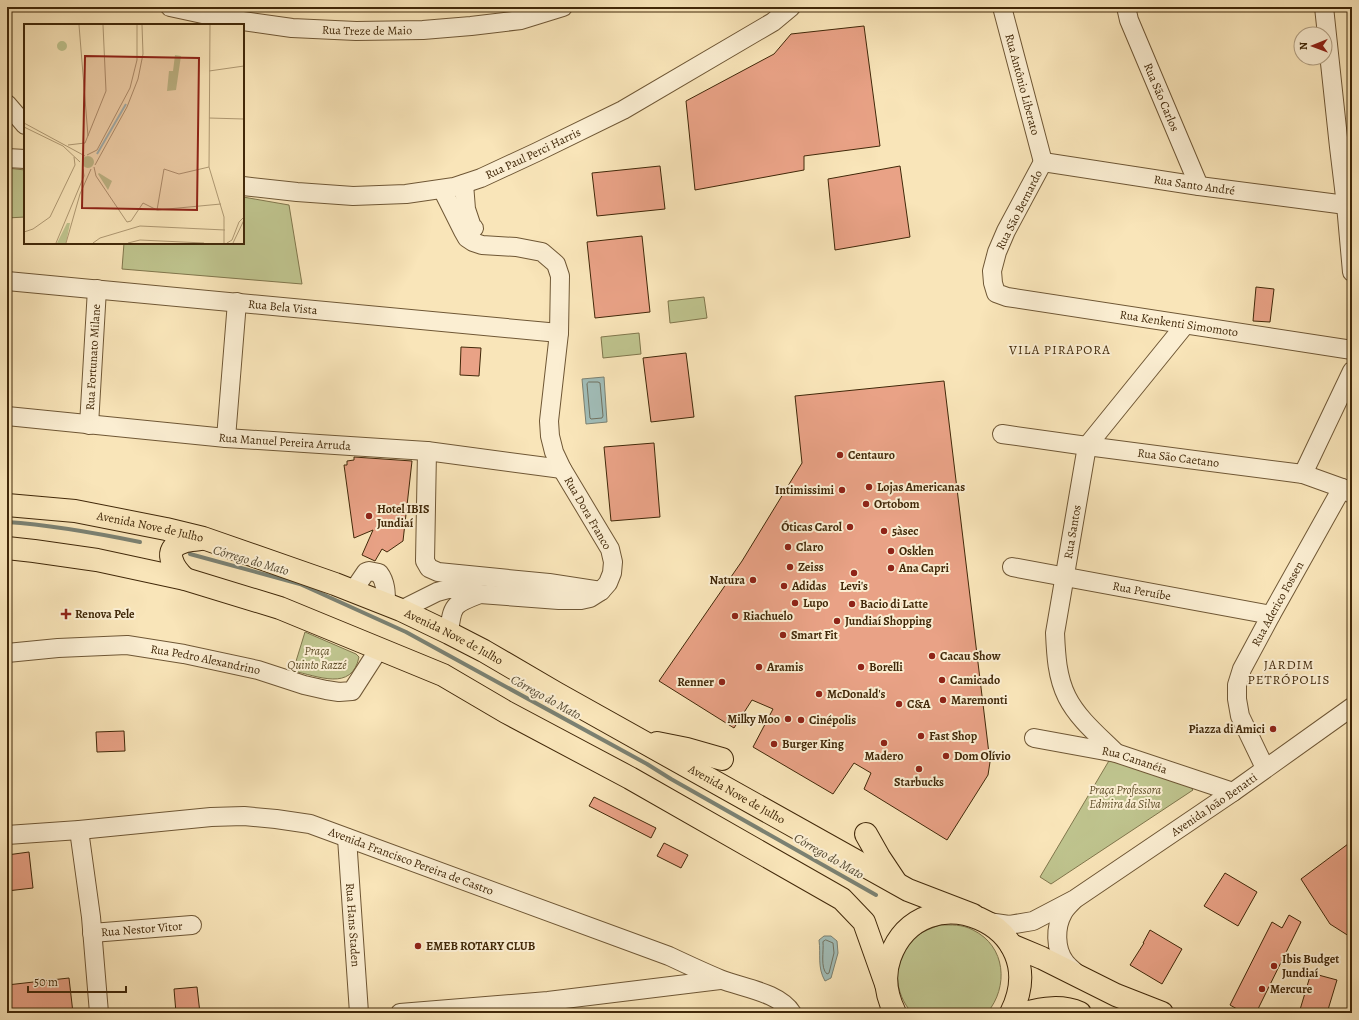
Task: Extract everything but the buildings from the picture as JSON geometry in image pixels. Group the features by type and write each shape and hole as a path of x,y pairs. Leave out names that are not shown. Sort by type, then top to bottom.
{"main road":[{"name":"Avenida Nove de Julho","path":"7,505 75,511 166,529 202,538 393,607 449,633 908,890 981,918"},
{"path":"185,579 173,566 171,555 173,548 182,542 202,538"},
{"path":"7,548 34,550 97,560 185,579 280,608 443,675 506,712 630,778 842,899 864,922 890,1003"},
{"path":"639,739 687,749 722,759"},
{"path":"866,834 897,884"},
{"path":"890,1003 887,965 894,948 905,932 919,921 936,914 955,912 981,918 1001,932 1011,945 1019,966 1020,987 1016,1003 1011,1013"},
{"path":"1011,945 1116,995 1162,1013"},
{"path":"1024,1013 1039,1009 1060,1008 1080,1013"}],"street":[{"name":"Rua Treze de Maio","path":"170,7 221,18 284,27 356,31 423,30 471,26 521,20 563,7"},
{"name":"Rua Paul Perci Harris","path":"244,186 353,196 406,194 454,187 464,184 481,178 537,152 623,110 767,26 791,7"},
{"name":"Rua Antônio Liberato","path":"1002,7 1043,162"},
{"name":"Rua São Carlos","path":"1126,7 1130,20 1199,186"},
{"path":"1324,7 1339,147 1348,186 1346,205 1352,272"},
{"path":"7,104 24,124"},
{"path":"7,158 24,159"},
{"name":"Rua Santo André","path":"1043,162 1199,186 1346,205"},
{"name":"Rua São Bernardo","path":"1006,297 996,293 993,283 992,271 997,252 1006,231 1043,162"},
{"name":"Rua Dora Franco","path":"464,184 466,209 472,227 480,233 491,236 533,239 550,245 560,252 567,274 568,295 559,333"},
{"name":"Rua Dora Franco","path":"442,189 467,238 473,242 482,245 516,247 542,252 556,264 560,276 559,333 549,420 550,436 554,452 562,469 610,549 613,562 612,573 608,583 601,591"},
{"name":"Rua Bela Vista","path":"7,281 559,333"},
{"name":"Rua Fortunato Milane","path":"89,425 97,289"},
{"name":"Rua Kenkenti Simomoto","path":"1006,297 1352,350"},
{"path":"226,438 237,302"},
{"name":"Rua Santos","path":"1116,753 1079,714 1067,697 1059,672 1055,633 1087,446 1185,325"},
{"path":"1303,474 1352,372"},
{"name":"Rua Manuel Pereira Arruda","path":"7,416 226,438 427,451 562,469"},
{"name":"Rua São Caetano","path":"1002,434 1303,474 1347,491"},
{"path":"427,451 426,566 438,572 549,583 601,591"},
{"name":"Rua Aderico Fossen","path":"1265,768 1240,716 1237,699 1237,685 1242,669 1270,615 1347,491"},
{"name":"Rua Peruíbe","path":"1012,567 1270,615"},
{"path":"393,607 448,589 464,589 480,594 571,601 590,598 601,591"},
{"path":"449,633 453,610 456,604 480,594"},
{"name":"Rua Pedro Alexandrino","path":"7,653 65,647 127,645 184,654 250,668 304,685 339,692 352,691 378,649"},
{"name":"Avenida João Benatti","path":"981,918 1009,925 1033,921 1074,899 1233,792 1352,707"},
{"name":"Rua Cananéia","path":"1034,738 1116,753 1233,792"},
{"name":"Avenida Francisco Pereira de Castro","path":"7,835 79,830 211,817 244,816 310,824 669,956 721,980 764,994 782,1002 792,1013"},
{"path":"79,830 91,917 99,1013"},
{"name":"Rua Hans Staden","path":"347,838 359,1013"},
{"name":"Avenida João Benatti","path":"1074,899 1063,912 1057,937 1060,954 1064,961 1080,977"},
{"name":"Rua Nestor Vitor","path":"92,933 192,925"},
{"path":"400,1013 548,1007 721,980"}],"green space":[{"path":"7,168 24,170 24,217 7,218"},
{"path":"244,197 289,205 302,284 122,269 124,244 244,244"},
{"path":"704,297 707,318 670,323 668,301"},
{"path":"639,333 641,354 603,358 601,337"},
{"name":"Praça Quinto Razzé","path":"305,632 356,654 359,657 355,668 349,675 342,678 333,679 293,671"},
{"name":"Praça Professora Edmira da Silva","path":"1110,759 1185,781 1193,790 1051,884 1040,877"},
{"path":"940,925 956,925 973,930 984,937 998,956 1001,968 999,991 994,1003 987,1013 912,1013 906,1005 899,987 898,968 900,959 904,950 913,939"}],"water":[{"path":"604,377 607,422 586,424 582,379"},
{"path":"824,936 831,936 837,941 838,953 831,978 825,981 820,966 819,940"}],"waterway":[{"name":"Córrego do Mato","path":"7,522 41,525 140,542"},
{"name":"Córrego do Mato","path":"190,554 300,584 406,632 647,764 876,895"}],"place":[{"name":"Centauro","path":"840,455"},
{"name":"Lojas Americanas","path":"869,487"},
{"name":"Intimissimi","path":"842,490"},
{"name":"Ortobom","path":"866,504"},
{"name":"Hotel IBIS Jundiaí","path":"369,516"},
{"name":"Óticas Carol","path":"850,527"},
{"name":"5àsec","path":"884,531"},
{"name":"Claro","path":"788,547"},
{"name":"Osklen","path":"891,551"},
{"name":"Zeiss","path":"790,567"},
{"name":"Ana Capri","path":"891,568"},
{"name":"Levi's","path":"854,573"},
{"name":"Natura","path":"753,580"},
{"name":"Adidas","path":"784,586"},
{"name":"Lupo","path":"795,603"},
{"name":"Bacio di Latte","path":"852,604"},
{"name":"Renova Pele","path":"66,614"},
{"name":"Riachuelo","path":"735,616"},
{"name":"Jundiaí Shopping","path":"837,621"},
{"name":"Smart Fit","path":"783,635"},
{"name":"Cacau Show","path":"932,656"},
{"name":"Aramis","path":"759,667"},
{"name":"Borelli","path":"861,667"},
{"name":"Camicado","path":"942,680"},
{"name":"Renner","path":"722,682"},
{"name":"McDonald's","path":"819,694"},
{"name":"Maremonti","path":"943,700"},
{"name":"C&A","path":"899,704"},
{"name":"Milky Moo","path":"788,719"},
{"name":"Cinépolis","path":"801,720"},
{"name":"Piazza di Amici","path":"1273,729"},
{"name":"Fast Shop","path":"921,736"},
{"name":"Madero","path":"884,743"},
{"name":"Burger King","path":"774,744"},
{"name":"Dom Olívio","path":"946,756"},
{"name":"Starbucks","path":"919,769"},
{"name":"EMEB ROTARY CLUB","path":"418,946"},
{"name":"Ibis Budget Jundiaí","path":"1274,966"},
{"name":"Mercure","path":"1262,989"}],"district":[{"name":"VILA PIRAPORA","path":"1060,349"},
{"name":"JARDIM PETRÓPOLIS","path":"1289,672"}]}
